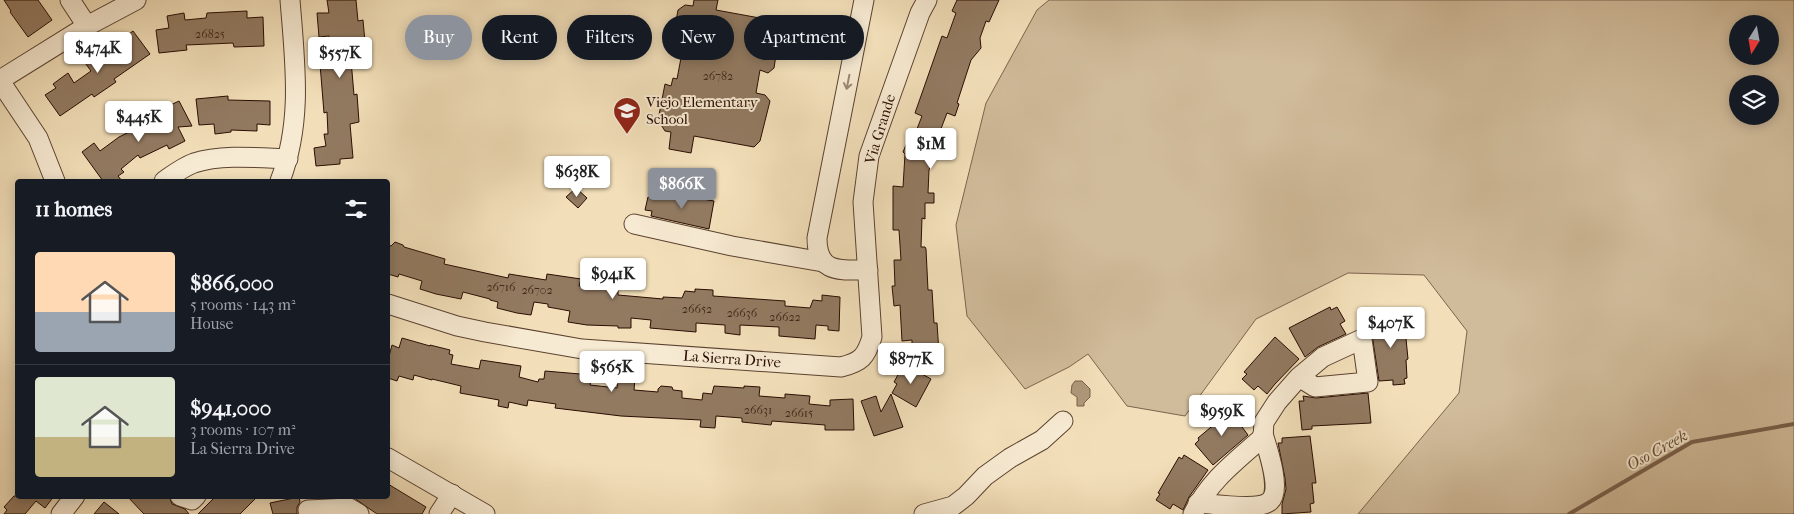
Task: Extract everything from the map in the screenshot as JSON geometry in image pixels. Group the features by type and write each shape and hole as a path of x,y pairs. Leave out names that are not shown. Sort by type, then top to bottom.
{"street":[{"path":"70,0 87,26"},
{"path":"54,179 38,138 0,80 87,26 136,0"},
{"path":"281,179 288,159 296,115 295,62 290,0"},
{"path":"864,0 817,238 817,248 823,262 828,267 868,270"},
{"name":"Via Grande","path":"867,352 872,337 863,202 869,156 920,13 927,0"},
{"path":"167,179 195,163 237,157 288,159"},
{"path":"634,224 732,246 823,262"},
{"name":"La Sierra Drive","path":"390,305 457,326 582,349 841,367 856,363 867,352"},
{"path":"1195,509 1218,476 1263,437 1264,422 1272,408 1299,377"},
{"path":"924,514 953,506 966,496 985,476 1010,458 1042,440 1063,421"},
{"path":"1195,509 1263,505 1271,500 1274,492 1272,461 1263,434"},
{"path":"390,459 485,514"},
{"path":"440,514 452,494"},
{"path":"61,514 73,499"},
{"path":"309,514 308,510 349,508 359,514"}],"shaded area":[{"path":"1049,0 1794,0 1794,514 1358,514 1459,393 1467,331 1424,275 1348,273 1256,319 1185,416 1127,406 1088,354 1069,367 1025,389 967,316 956,225 986,103 1037,10"},
{"path":"1075,381 1082,381 1090,389 1090,397 1084,403 1084,406 1077,406 1077,397 1071,393 1072,385"}],"building":[{"path":"4,0 38,0 52,20 28,37"},
{"path":"327,0 356,0 358,21 363,20 365,42 359,42 361,59 351,60 354,95 357,94 359,122 350,124 353,158 340,159 340,164 316,166 314,148 326,146 324,134 328,134 327,112 324,113 320,64 328,64 327,57 331,57 329,36 319,37 317,13 329,13"},
{"path":"694,0 718,0 716,10 744,15 744,60 775,60 774,68 768,73 760,70 756,93 765,95 770,101 760,141 754,147 694,136 691,153 669,149 671,132 665,131 658,120 665,84 671,86 673,78 677,79 681,60 734,60 734,15 677,15 678,10 685,5 693,6"},
{"path":"957,0 999,0 989,22 986,21 980,38 981,48 971,60 957,103 959,104 955,116 947,113 939,134 947,138 941,156 935,154 929,170 928,193 934,193 934,203 925,203 925,219 922,218 921,247 926,249 928,290 932,290 934,323 937,323 939,353 912,355 912,340 902,341 900,305 894,306 892,286 895,286 894,260 901,260 899,230 893,230 893,186 903,187 905,154 903,152 911,133 915,134 922,116 915,113 942,36 947,38 956,13 952,11"},
{"path":"247,11 247,18 263,17 264,46 234,47 233,43 186,45 187,50 159,53 156,30 169,28 167,16 184,13 185,20 206,18 207,13"},
{"path":"133,31 150,54 114,79 116,82 94,97 92,94 60,116 45,95 56,88 53,84 68,73 74,83 91,71 83,60 98,50 101,55"},
{"path":"228,96 228,100 270,101 270,125 257,124 257,131 231,130 231,132 215,134 214,124 199,125 196,99"},
{"path":"179,101 192,126 178,127 185,141 169,149 167,145 140,158 138,155 121,169 124,172 118,176 120,179 102,179 82,152 94,143 100,151 119,137 159,117 156,112"},
{"path":"576,188 587,198 578,208 566,197"},
{"path":"655,195 685,201 686,196 714,201 709,229 651,216 652,211 645,210 648,197 654,199"},
{"path":"395,242 404,247 445,259 444,264 508,278 509,274 546,280 547,274 581,279 579,286 618,288 618,295 663,299 663,297 682,298 685,291 695,292 695,289 713,290 713,296 785,301 785,306 810,308 813,300 822,301 822,295 840,297 839,331 828,330 828,326 816,325 815,339 779,336 779,327 740,325 740,335 725,333 725,325 696,323 696,332 650,328 651,320 631,318 631,328 618,328 618,326 568,322 570,311 534,302 531,315 517,313 497,308 498,302 490,299 463,292 461,299 436,294 420,289 422,281 399,274 398,277 390,275 391,246"},
{"path":"1330,307 1331,310 1337,307 1345,321 1340,324 1346,334 1318,347 1305,357 1289,328"},
{"path":"1388,313 1399,313 1400,319 1404,318 1408,359 1406,360 1407,378 1404,379 1405,384 1393,385 1393,380 1379,381 1370,321 1388,320"},
{"path":"1275,337 1299,359 1267,394 1258,386 1254,390 1242,379 1247,374 1244,372"},
{"path":"402,338 450,350 449,354 453,355 451,364 479,369 481,360 521,366 519,377 538,382 539,379 544,379 545,371 592,375 590,385 617,388 618,377 635,378 634,390 658,392 661,386 672,387 673,390 682,391 682,398 702,400 703,393 712,394 714,386 760,387 759,396 785,398 785,394 810,396 809,404 830,406 830,400 853,399 854,430 825,430 825,425 772,421 771,425 742,422 742,418 716,416 715,428 700,427 701,420 621,416 555,408 556,404 528,400 527,406 509,402 508,408 498,406 499,400 460,393 461,386 414,375 413,380 399,376 397,381 390,379 390,352 392,345 399,348"},
{"path":"904,364 931,379 916,407 892,393 897,384 894,382"},
{"path":"1368,393 1371,423 1312,426 1312,429 1302,430 1299,401 1304,401 1303,396 1316,398"},
{"path":"891,394 903,427 874,436 861,401 876,396 881,412"},
{"path":"1236,411 1246,423 1242,427 1248,435 1213,465 1195,444 1199,440 1198,438 1229,412 1231,415"},
{"path":"1310,436 1316,483 1312,483 1314,503 1310,504 1311,512 1282,514 1282,504 1286,489 1278,443 1282,443 1282,438"},
{"path":"1184,455 1208,470 1189,497 1183,510 1173,504 1170,509 1156,500 1160,494 1158,493 1179,457 1182,459"},
{"path":"390,485 426,507 422,514 377,514 355,499 390,499"},
{"path":"14,496 15,499 52,499 45,508 36,501 25,514 4,514 7,510 4,507"},
{"path":"130,499 170,499 172,504 185,509 189,514 144,514"},
{"path":"213,499 255,499 240,514 198,514"},
{"path":"289,499 299,499 300,502 297,507 297,514 273,514 270,503"},
{"path":"104,502 119,514 94,514"}],"waterway":[{"name":"Oso Creek","path":"1569,514 1692,442 1794,424"}],"place":[{"name":"Viejo Elementary School","path":"627,135"}]}
